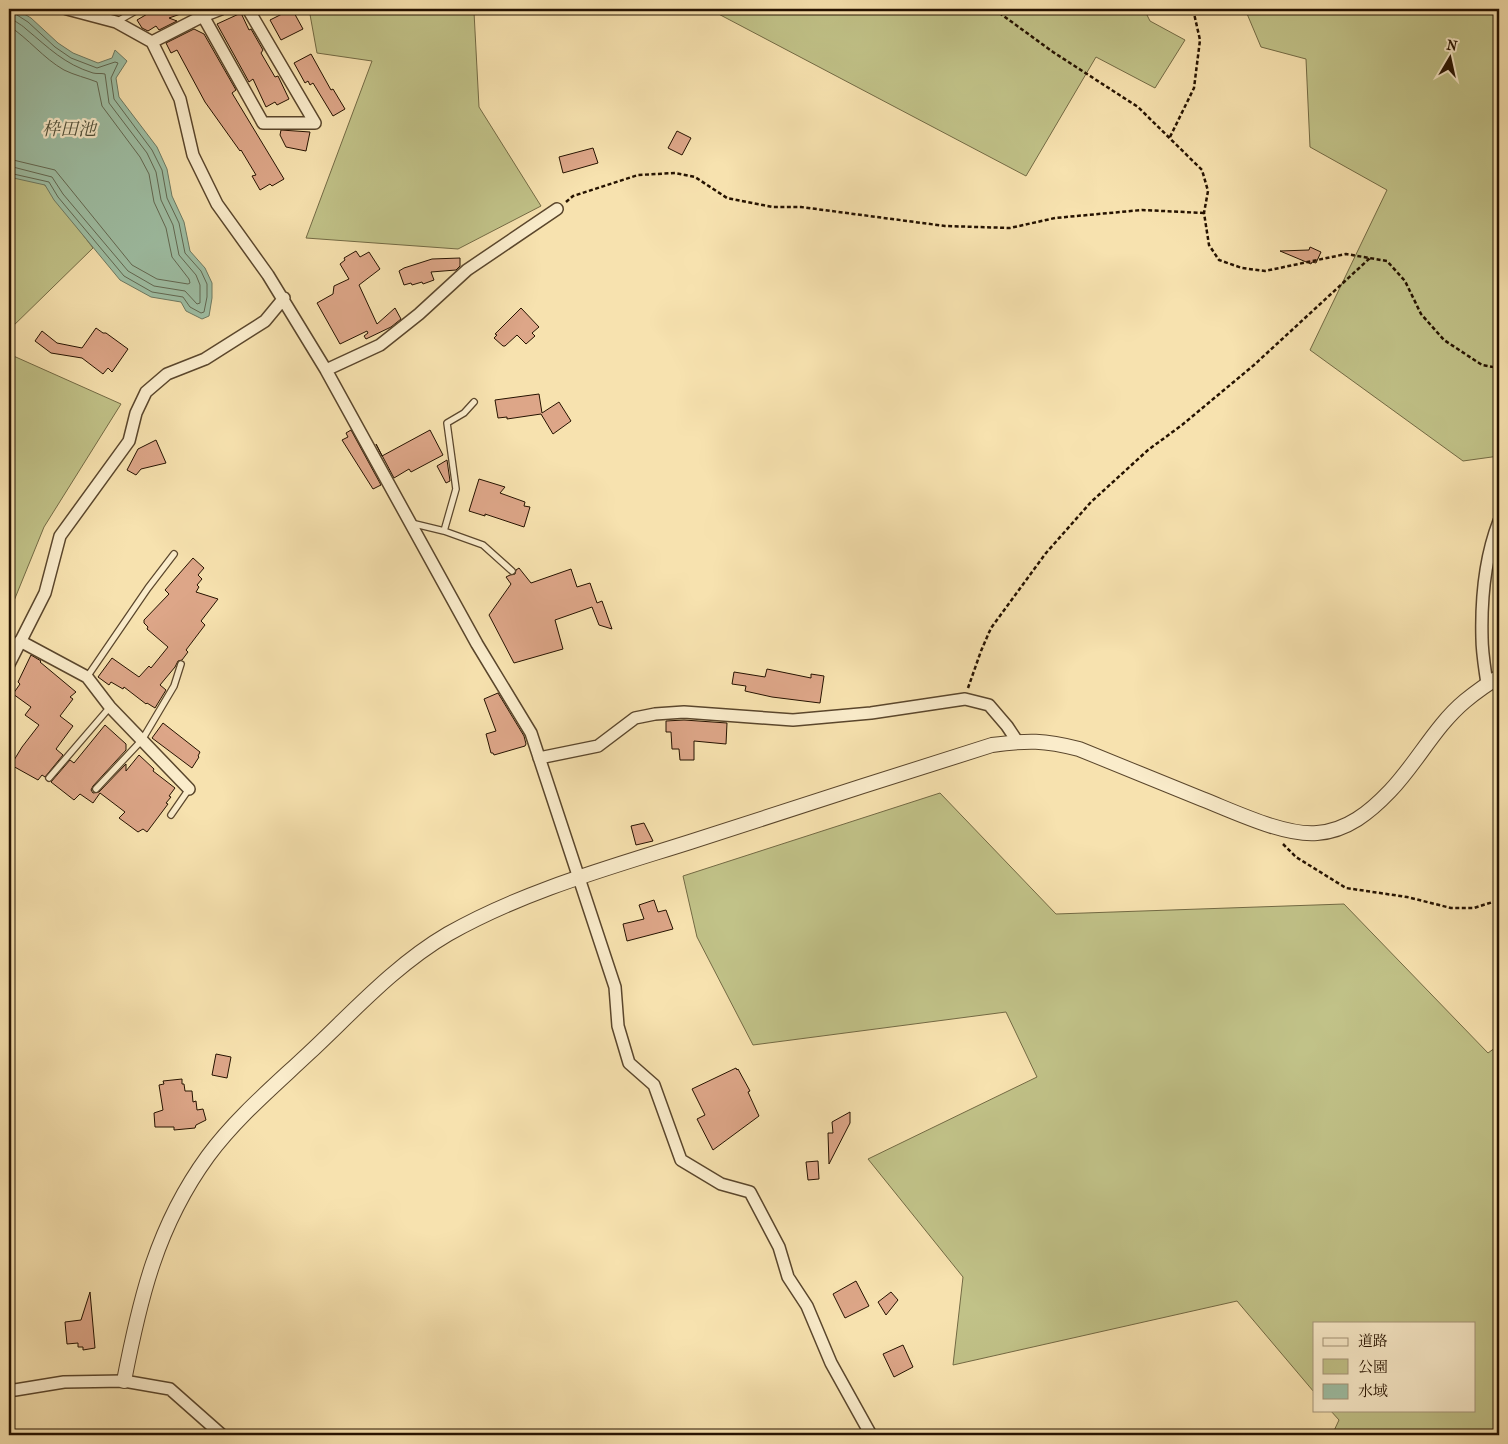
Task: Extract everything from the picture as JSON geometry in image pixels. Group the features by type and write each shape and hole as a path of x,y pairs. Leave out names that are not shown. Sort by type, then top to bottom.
{"street":[{"path":"67,9 116,22 152,42 180,99 193,156 217,204 284,298 326,370 477,644 532,733 614,986 618,1026 629,1063 654,1085 681,1160 721,1184 750,1192 779,1248 788,1277 807,1306 831,1362 871,1435"},
{"path":"152,42 221,9"},
{"path":"203,16 263,123 315,123 248,9"},
{"path":"326,370 380,345 419,314 467,270 557,209"},
{"path":"9,664 45,593 60,536 129,441 136,414 146,392 167,374 206,359 265,321 284,298"},
{"path":"124,1381 146,1281 162,1235 184,1193 209,1155 246,1112 402,966 447,935 502,906 579,877 992,745 1016,741 1036,740 1079,749 1260,822 1288,830 1315,834 1332,831 1353,822 1392,790 1443,725 1464,702 1493,680 1482,640 1483,593 1491,541 1499,521"},
{"path":"20,641 87,677 110,707 189,789"},
{"path":"539,758 598,746 635,718 655,714 684,712 793,720 870,713 965,699 989,705 1007,726 1016,741"},
{"path":"9,1389 16,1390 64,1382 124,1381 170,1389 222,1435"}],"lane":[{"path":"116,22 139,9"},
{"path":"444,531 456,489 446,423 464,413 474,402"},
{"path":"411,523 444,531 483,545 512,571"},
{"path":"87,677 148,588 174,554"},
{"path":"96,789 142,740 174,686 181,664"},
{"path":"49,778 110,707"},
{"path":"170,815 189,789"}],"path":[{"path":"994,9 1053,52 1138,107 1202,170 1208,191 1204,213 1209,245 1219,260 1242,268 1265,271 1346,254 1387,261 1404,280 1421,314 1444,340 1482,365 1499,368"},
{"path":"1170,138 1194,88 1200,40 1192,9"},
{"path":"557,209 573,196 638,175 675,173 695,177 728,198 774,207 821,209 945,226 1010,228 1055,218 1142,210 1204,213"},
{"path":"965,699 991,628 1046,553 1091,502 1148,450 1182,425 1254,365 1370,258"},
{"path":"1278,839 1296,857 1346,888 1407,897 1452,908 1474,908 1499,900"}],"green space":[{"path":"309,9 479,9 474,12 479,107 541,206 458,249 306,238 372,61 317,53"},
{"path":"709,9 1144,9 1150,21 1185,40 1155,88 1096,57 1026,176"},
{"path":"1245,9 1499,9 1499,456 1463,461 1310,350 1387,190 1310,147 1306,59 1261,47"},
{"path":"9,168 45,185 93,248 9,330"},
{"path":"9,354 121,404 44,527 9,613"},
{"path":"940,793 1056,914 1344,904 1488,1053 1499,1045 1499,1435 1332,1435 1339,1420 1332,1412 1476,1412 1476,1322 1313,1322 1313,1391 1237,1301 953,1365 963,1277 868,1159 1037,1077 1006,1012 753,1045 697,937 683,876"}],"water":[{"name":"枠田池","path":"9,9 16,9 31,18 58,43 73,53 98,63 112,58 115,50 127,61 116,78 119,97 157,147 167,169 172,196 184,222 190,251 205,268 212,283 209,316 202,319 186,311 181,302 151,297 120,280 54,200 45,185 9,177"}],"building":[{"path":"147,9 189,9 189,11 169,18 177,21 159,30 156,26 148,31 142,28 137,20 149,13"},
{"path":"292,9 303,29 281,40 270,20"},
{"path":"241,13 249,30 251,29 263,50 261,53 275,77 278,76 289,99 277,105 275,102 266,107 253,79 249,82 217,24"},
{"path":"194,29 204,34 236,90 232,93 284,179 272,186 270,184 260,190 252,176 256,175 241,150 205,102 177,50 171,53 166,43"},
{"path":"311,54 331,90 333,89 345,109 333,116 313,83 310,85 308,81 305,83 294,63"},
{"path":"281,130 310,132 306,151 286,147 280,135"},
{"path":"677,131 691,138 682,155 668,148"},
{"path":"593,148 598,163 563,173 559,157"},
{"path":"1310,247 1321,252 1316,263 1312,262 1311,264 1280,251 1309,250"},
{"path":"356,251 360,257 369,252 380,269 359,285 377,324 395,308 401,319 391,327 366,339 364,336 368,333 367,331 340,344 317,303 333,294 334,286 349,279 340,264 345,260 344,258"},
{"path":"460,258 460,266 456,270 431,272 434,280 423,284 422,282 404,285 399,271 432,259"},
{"path":"521,308 539,327 532,333 535,336 526,344 517,335 503,346 494,338 497,335 495,334"},
{"path":"96,328 128,349 112,372 108,368 103,374 82,358 51,353 35,341 42,331 57,343 82,348"},
{"path":"539,394 542,413 559,402 571,421 553,434 541,414 507,419 507,417 498,418 495,400"},
{"path":"351,430 381,485 373,489 342,440 348,437 346,433"},
{"path":"430,430 443,455 411,472 409,469 394,478 382,456"},
{"path":"156,440 166,463 141,469 136,475 127,470 138,449"},
{"path":"447,460 450,481 446,483 437,466"},
{"path":"479,479 505,487 500,493 525,502 524,506 530,507 524,527 485,514 485,516 469,511"},
{"path":"193,558 204,568 198,575 202,579 197,585 199,587 196,592 218,599 201,621 205,625 186,650 188,652 182,660 178,661 160,685 166,690 155,708 146,704 124,687 123,689 111,682 109,685 98,677 112,658 139,677 149,666 151,668 168,647 147,629 148,627 144,620 169,594 165,590"},
{"path":"519,568 531,583 571,569 577,587 590,583 597,603 602,601 612,629 599,625 592,607 555,620 563,649 514,663 489,615 511,584 506,577 515,574"},
{"path":"31,655 41,661 76,692 70,697 73,699 60,716 73,726 56,749 63,755 45,777 42,775 38,780 11,765 39,725 25,715 31,707 13,694 20,684 18,682"},
{"path":"767,669 811,678 811,674 824,676 820,703 772,697 745,691 746,686 732,684 734,672 765,677"},
{"path":"498,693 524,736 526,744 525,746 494,755 491,753 486,734 496,731 484,699"},
{"path":"684,720 727,723 726,744 694,741 694,760 680,760 679,749 672,749 671,732 666,732 666,721"},
{"path":"163,723 200,752 192,768 152,738"},
{"path":"105,725 126,744 126,750 93,786 91,790 93,793 99,792 126,764 126,771 139,755 154,769 153,771 175,788 169,796 171,797 166,803 168,804 147,832 143,829 138,832 119,818 125,812 100,793 93,803 80,794 74,800 51,782 70,760 74,763"},
{"path":"644,823 653,841 636,845 631,826"},
{"path":"654,900 658,912 666,910 673,929 627,941 623,924 644,919 639,905"},
{"path":"216,1054 231,1057 227,1078 212,1075"},
{"path":"736,1068 750,1091 748,1092 759,1116 713,1150 697,1119 705,1115 692,1089"},
{"path":"182,1079 185,1091 192,1091 193,1102 196,1101 197,1110 203,1109 206,1120 196,1125 195,1128 174,1130 174,1127 155,1127 154,1113 163,1110 159,1085 164,1084 163,1081"},
{"path":"850,1112 850,1123 829,1164 828,1133 833,1133 832,1122"},
{"path":"818,1161 819,1179 808,1180 806,1162"},
{"path":"856,1281 869,1306 845,1318 833,1294"},
{"path":"90,1292 95,1348 83,1350 83,1347 78,1347 78,1343 67,1344 65,1322 81,1320"},
{"path":"891,1292 898,1300 886,1315 878,1302"},
{"path":"903,1345 913,1367 894,1377 883,1354"}]}
